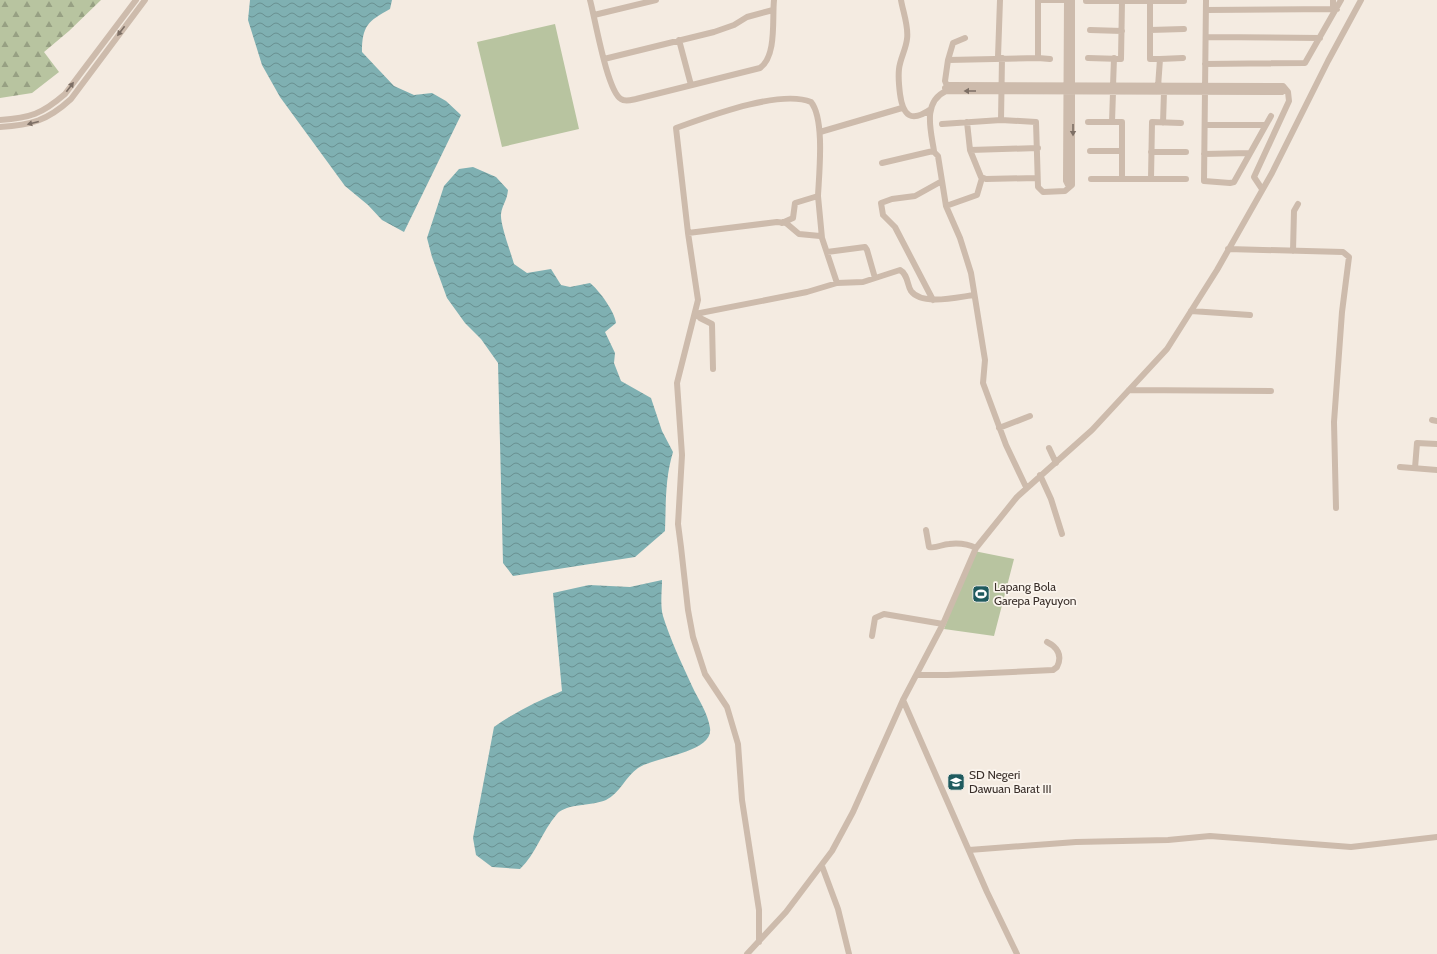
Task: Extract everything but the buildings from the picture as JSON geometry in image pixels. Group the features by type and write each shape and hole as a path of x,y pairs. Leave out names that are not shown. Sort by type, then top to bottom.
{"street":[{"path":"0,120 32,116 50,106 65,94 136,0"},
{"path":"0,127 36,123 56,113 70,99 145,0"},
{"path":"590,0 604,59 615,92 623,100 636,99 760,68 765,65 770,55 774,0"},
{"path":"594,15 656,0"},
{"path":"901,0 908,38 899,70 902,108 906,114 911,117 924,114 931,109"},
{"path":"1000,0 1000,58 1003,89 1002,120"},
{"path":"1038,58 1038,0 1066,0 1069,40"},
{"path":"942,124 1002,120 1036,122 1038,187 1043,192 1065,191 1073,182 1069,74 1069,40 1072,0"},
{"path":"1206,0 1206,125 1204,181 1230,183 1237,178 1271,116"},
{"path":"1333,0 1335,9"},
{"path":"1205,64 1301,64 1308,60 1341,0"},
{"path":"747,954 786,912 822,866 843,832 904,700 943,624 976,548 990,527 1026,487 1056,463 1092,430 1167,349 1228,249 1262,189 1361,0"},
{"path":"1088,58 1121,59 1122,1"},
{"path":"1086,2 1184,2"},
{"path":"1150,2 1150,58 1183,58"},
{"path":"1206,10 1335,9"},
{"path":"604,59 720,31 747,17 773,10"},
{"path":"1150,30 1184,29"},
{"path":"1090,30 1122,31"},
{"path":"1206,37 1320,38"},
{"path":"946,89 948,60 953,43 965,38"},
{"path":"679,40 691,85"},
{"path":"948,60 1000,58 1050,59"},
{"path":"1112,122 1114,58"},
{"path":"1158,86 1160,59"},
{"path":"1113,89 1158,86 1205,89"},
{"path":"1026,487 999,428 983,383 985,360 969,263 946,206 939,158 934,151 928,123 931,109 940,94 946,89 1113,89 1164,92 1283,86 1288,92 1289,101 1255,172 1255,180 1262,189"},
{"path":"1163,123 1164,92"},
{"path":"758,942 759,910 742,800 738,744 727,707 706,674 693,637 688,610 679,532 682,456 676,383 696,314 698,300 688,232 676,128 748,105 786,100 804,100 814,105 820,132 818,196 822,238 837,283"},
{"path":"820,132 902,108"},
{"path":"12,119 13,126"},
{"path":"946,206 977,195 982,178 970,150 967,122"},
{"path":"1088,122 1122,122 1122,179"},
{"path":"1151,179 1152,122 1181,123"},
{"path":"1206,125 1265,125"},
{"path":"970,150 1038,148"},
{"path":"1090,151 1122,150"},
{"path":"882,163 934,151"},
{"path":"1151,152 1186,152"},
{"path":"1204,154 1250,153"},
{"path":"982,178 1037,178"},
{"path":"1091,179 1186,179"},
{"path":"933,300 895,227 883,215 881,203 892,199 915,196 942,181"},
{"path":"688,232 782,223 793,218 795,203 818,196"},
{"path":"1293,251 1294,211 1298,204"},
{"path":"782,223 800,234 820,236 822,238"},
{"path":"827,252 864,247 867,250 875,278"},
{"path":"1228,249 1343,252 1349,257 1342,312 1334,422 1336,508"},
{"path":"696,314 807,292 837,283 863,282 900,270 904,274 911,291 915,296 925,300 974,295"},
{"path":"1191,311 1250,315"},
{"path":"696,314 700,318 712,324 713,369"},
{"path":"1129,390 1272,391"},
{"path":"999,428 1030,416"},
{"path":"1415,468 1417,443 1437,444"},
{"path":"1049,448 1056,463"},
{"path":"1400,467 1437,470"},
{"path":"1040,475 1051,500 1062,534"},
{"path":"926,530 929,547 932,548 949,544 967,544 976,548"},
{"path":"872,636 876,618 884,614 943,624"},
{"path":"917,675 1053,670 1058,668 1058,650 1047,642"},
{"path":"904,700 969,850 1017,954"},
{"path":"969,850 1076,842 1168,840 1210,836 1351,847 1437,837"},
{"path":"822,866 838,909 849,954"}],"green space":[{"path":"0,0 101,0 69,31 44,52 59,72 32,93 0,98"},
{"path":"555,24 579,129 502,147 477,42"},
{"name":"Lapang Bola Garepa Payuyon","path":"974,551 1014,559 994,636 944,629"}],"water":[{"path":"250,0 392,0 390,9 371,21 365,30 362,43 362,52 394,86 414,95 432,93 446,101 461,115 404,232 382,220 368,205 345,186 280,97 262,65 248,20"},
{"path":"473,167 496,177 508,190 501,219 514,264 527,273 551,269 561,285 570,287 590,283 594,286 606,302 615,318 616,323 605,332 615,353 614,363 621,381 651,398 662,431 673,452 667,481 665,531 635,557 513,576 503,563 498,363 481,339 465,323 447,298 432,257 427,238 444,186 459,169"},
{"path":"662,580 661,603 663,616 676,651 709,722 709,736 703,743 693,749 638,768 611,797 606,800 573,806 561,810 547,828 526,863 520,869 492,867 476,855 473,838 494,727 527,707 562,691 553,593 589,585 630,587"}],"place":[{"name":"Lapang Bola Garepa Payuyon","path":"981,594"},
{"name":"SD Negeri Dawuan Barat III","path":"956,782"}]}
